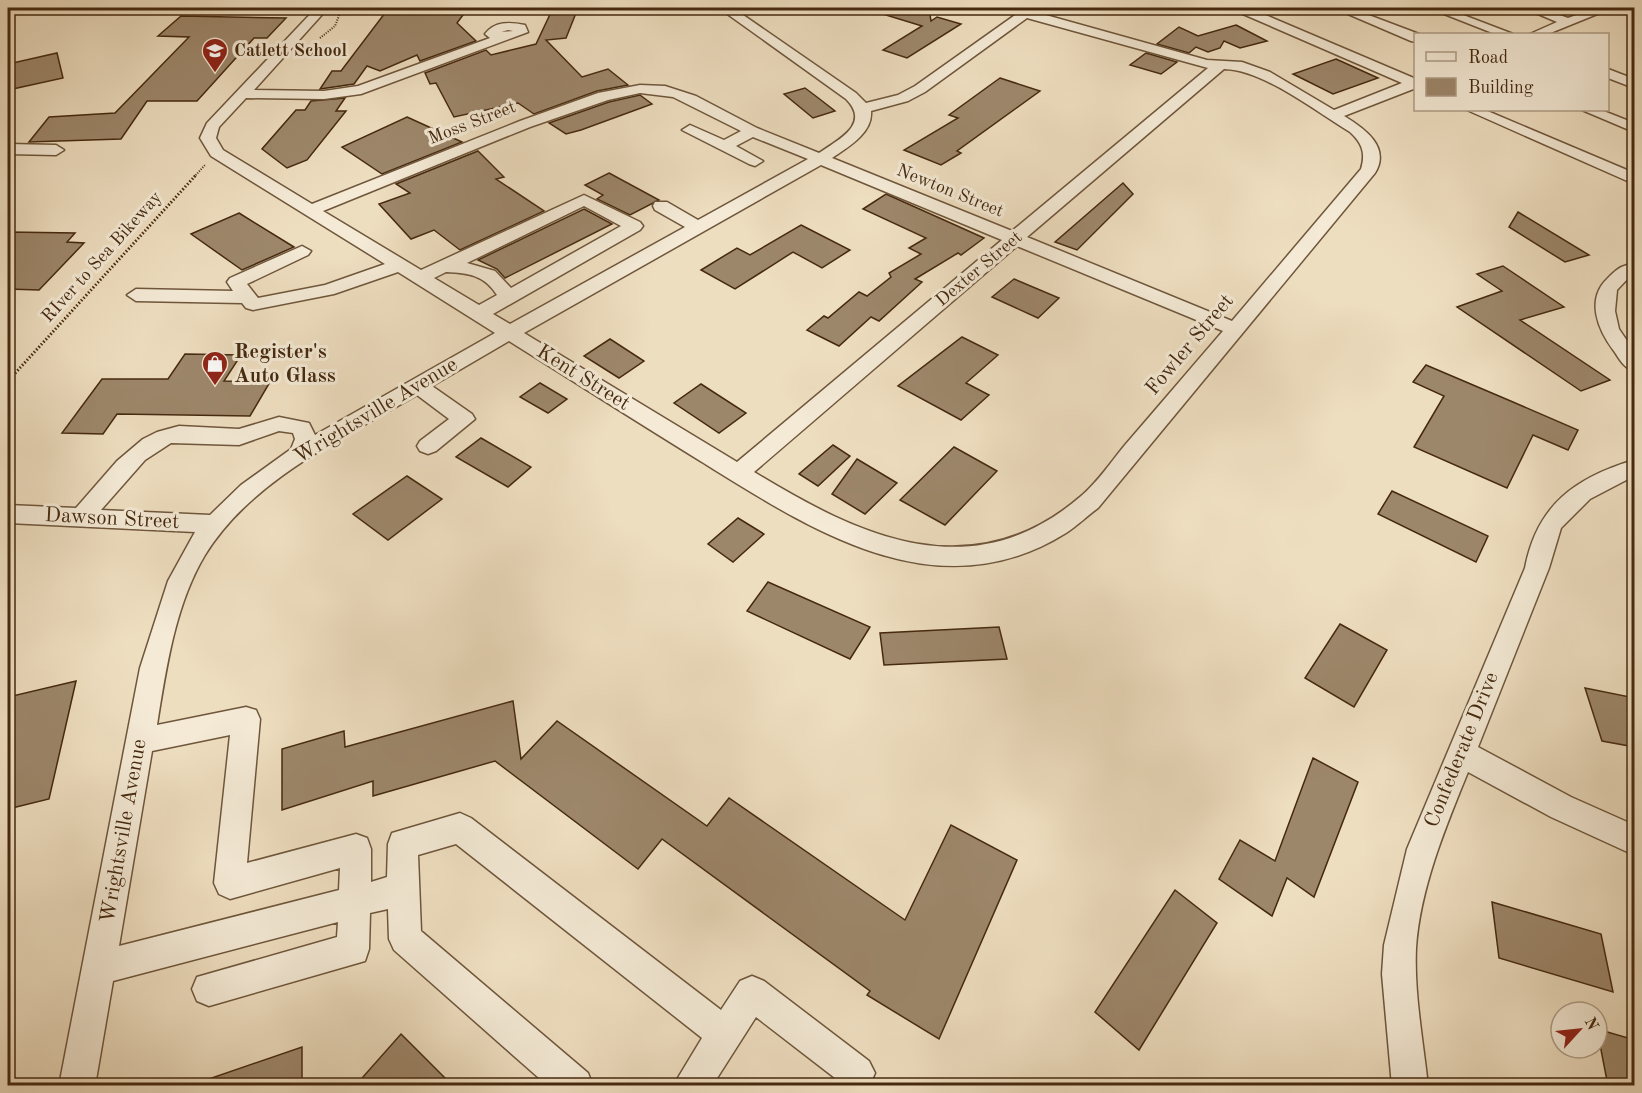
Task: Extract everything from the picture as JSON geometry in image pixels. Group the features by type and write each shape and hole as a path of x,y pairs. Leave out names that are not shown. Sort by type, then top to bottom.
{"street":[{"path":"217,153 209,142 207,133 322,8"},
{"path":"725,8 851,96 863,108 903,98 920,90 1028,10 1067,30"},
{"path":"1240,8 1414,83"},
{"path":"1340,8 1414,37"},
{"path":"1435,8 1503,33"},
{"path":"1530,8 1568,22"},
{"path":"1540,33 1606,8"},
{"path":"1629,8 1635,9"},
{"path":"1007,27 1041,31 1042,28 1067,30"},
{"path":"1049,34 1067,30"},
{"name":"Fowler Street","path":"966,556 1020,545 1043,535 1090,502 1369,170 1373,153 1368,142 1334,116 1258,71 1237,65 1206,63 1090,32 1067,30"},
{"path":"242,94 324,95 361,90 501,38"},
{"name":"Dexter Street","path":"737,474 1220,65"},
{"path":"1609,73 1635,84"},
{"path":"1334,116 1414,83"},
{"name":"Newton Street","path":"652,88 675,93 752,131 1235,329"},
{"name":"Moss Street","path":"311,210 475,141 612,94 652,88"},
{"name":"Wrightsville Avenue","path":"77,1086 153,668 169,609 185,567 216,524 239,501 300,455 508,332 820,159 857,130 864,118 863,108"},
{"path":"1476,111 1635,179"},
{"path":"1592,111 1635,128"},
{"path":"690,130 755,161"},
{"path":"724,146 752,131"},
{"path":"8,149 56,150"},
{"name":"Kent Street","path":"217,153 804,514 858,541 916,555 966,556"},
{"path":"420,278 584,200 634,226 478,314"},
{"path":"661,206 698,227"},
{"path":"604,244 636,261"},
{"path":"302,251 236,282 254,304 315,294 367,280 399,265"},
{"path":"442,267 487,272 498,281 508,297"},
{"path":"1627,270 1608,288 1605,319 1612,336 1635,364"},
{"path":"136,295 248,297"},
{"path":"418,386 464,420 428,446"},
{"path":"82,517 143,449 176,434 241,437 267,425 284,423 301,428 306,439 300,455"},
{"name":"Confederate Drive","path":"1410,1086 1400,996 1400,945 1422,849 1537,568 1545,534 1573,497 1614,473 1635,468"},
{"name":"Dawson Street","path":"8,514 216,524"},
{"path":"140,741 246,719 230,882 356,849 353,949 209,989"},
{"path":"1461,753 1561,807 1635,840"},
{"path":"575,1086 405,939 403,844 460,828 725,1034"},
{"path":"99,968 403,889"},
{"path":"691,1086 752,993 857,1072 850,1086"}],"path":[{"name":"RIver to Sea Bikeway","path":"8,381 192,177 217,153"}],"building":[{"path":"553,8 578,8 566,38 546,40 582,77 608,69 628,85 597,91 534,114 518,103 454,117 436,83 430,84 425,73 486,50 491,55 536,44"},
{"path":"876,8 929,8 931,21 937,17 961,24 907,58 883,50 922,26 876,12"},
{"path":"388,9 466,11 457,23 476,41 420,61 417,55 380,71 367,66 354,84 320,89 332,71 341,71"},
{"path":"181,16 286,18 267,38 254,38 197,101 147,101 121,139 29,142 49,117 115,113 189,37 158,36"},
{"path":"1236,25 1267,41 1240,48 1224,41 1220,48 1208,52 1196,47 1189,53 1157,44 1179,27 1198,36"},
{"path":"57,53 63,78 8,90 8,64"},
{"path":"1146,53 1177,62 1161,74 1130,65"},
{"path":"1336,59 1378,78 1333,94 1293,74"},
{"path":"1000,78 1040,91 957,151 961,153 941,165 904,150 958,118 949,115"},
{"path":"805,88 835,111 813,118 784,94"},
{"path":"640,95 652,104 581,130 566,134 549,123 609,102"},
{"path":"345,98 336,111 346,111 307,160 287,168 262,149 296,110 305,110 311,101"},
{"path":"407,117 462,142 382,174 342,147"},
{"path":"478,151 504,177 496,179 544,211 460,250 434,230 411,239 379,204 410,193 396,184"},
{"path":"609,173 659,200 630,215 597,199 603,195 585,185"},
{"path":"1123,183 1133,194 1077,250 1055,242"},
{"path":"886,194 984,238 961,255 958,253 915,279 922,282 879,321 871,317 839,346 807,330 824,316 828,318 859,292 867,296 891,277 889,273 921,254 909,248 926,238 863,209"},
{"path":"584,209 612,224 505,278 497,269 478,260"},
{"path":"1518,212 1589,255 1565,262 1509,227"},
{"path":"239,213 294,247 242,270 191,234"},
{"path":"801,225 850,250 822,268 793,252 735,289 701,270 737,248 750,255"},
{"path":"8,232 75,233 67,242 84,243 39,290 8,289"},
{"path":"1503,266 1564,307 1520,320 1610,380 1581,391 1457,307 1502,291 1477,274"},
{"path":"1014,279 1059,298 1038,318 992,297"},
{"path":"962,337 998,355 966,383 989,395 961,420 898,386"},
{"path":"610,339 644,361 619,378 584,356"},
{"path":"185,354 241,355 224,381 270,382 250,416 117,414 103,434 62,433 102,379 168,379"},
{"path":"1426,365 1578,430 1568,450 1533,435 1507,488 1414,447 1444,396 1413,382"},
{"path":"540,383 567,399 548,413 520,397"},
{"path":"701,384 746,413 719,433 674,403"},
{"path":"481,438 531,467 508,487 456,457"},
{"path":"833,445 850,456 818,486 799,474"},
{"path":"954,447 997,471 945,525 900,500"},
{"path":"857,459 897,483 865,514 832,494"},
{"path":"407,476 442,499 388,540 353,514"},
{"path":"1392,491 1488,536 1476,562 1378,514"},
{"path":"738,518 764,534 733,562 708,544"},
{"path":"768,582 870,627 850,659 747,611"},
{"path":"1340,624 1387,650 1354,707 1305,678"},
{"path":"999,627 1007,659 884,665 880,633"},
{"path":"76,681 49,799 8,809 8,697"},
{"path":"1585,688 1635,698 1635,747 1602,741"},
{"path":"513,701 521,759 557,721 707,826 729,798 905,920 951,825 1017,860 939,1039 867,995 870,991 662,839 638,869 495,761 373,796 373,781 282,810 282,749 344,731 345,747"},
{"path":"1313,758 1358,782 1314,897 1287,878 1272,916 1219,879 1240,840 1275,861"},
{"path":"1175,890 1217,923 1139,1050 1095,1012"},
{"path":"1492,902 1601,934 1613,992 1499,958"},
{"path":"1609,1032 1635,1040 1635,1086 1608,1086 1603,1060 1609,1060"},
{"path":"401,1034 453,1086 355,1086"},
{"path":"302,1047 302,1086 200,1086 200,1082"}],"place":[{"name":"Catlett School","path":"215,74"},
{"name":"Register's Auto Glass","path":"215,387"}]}
